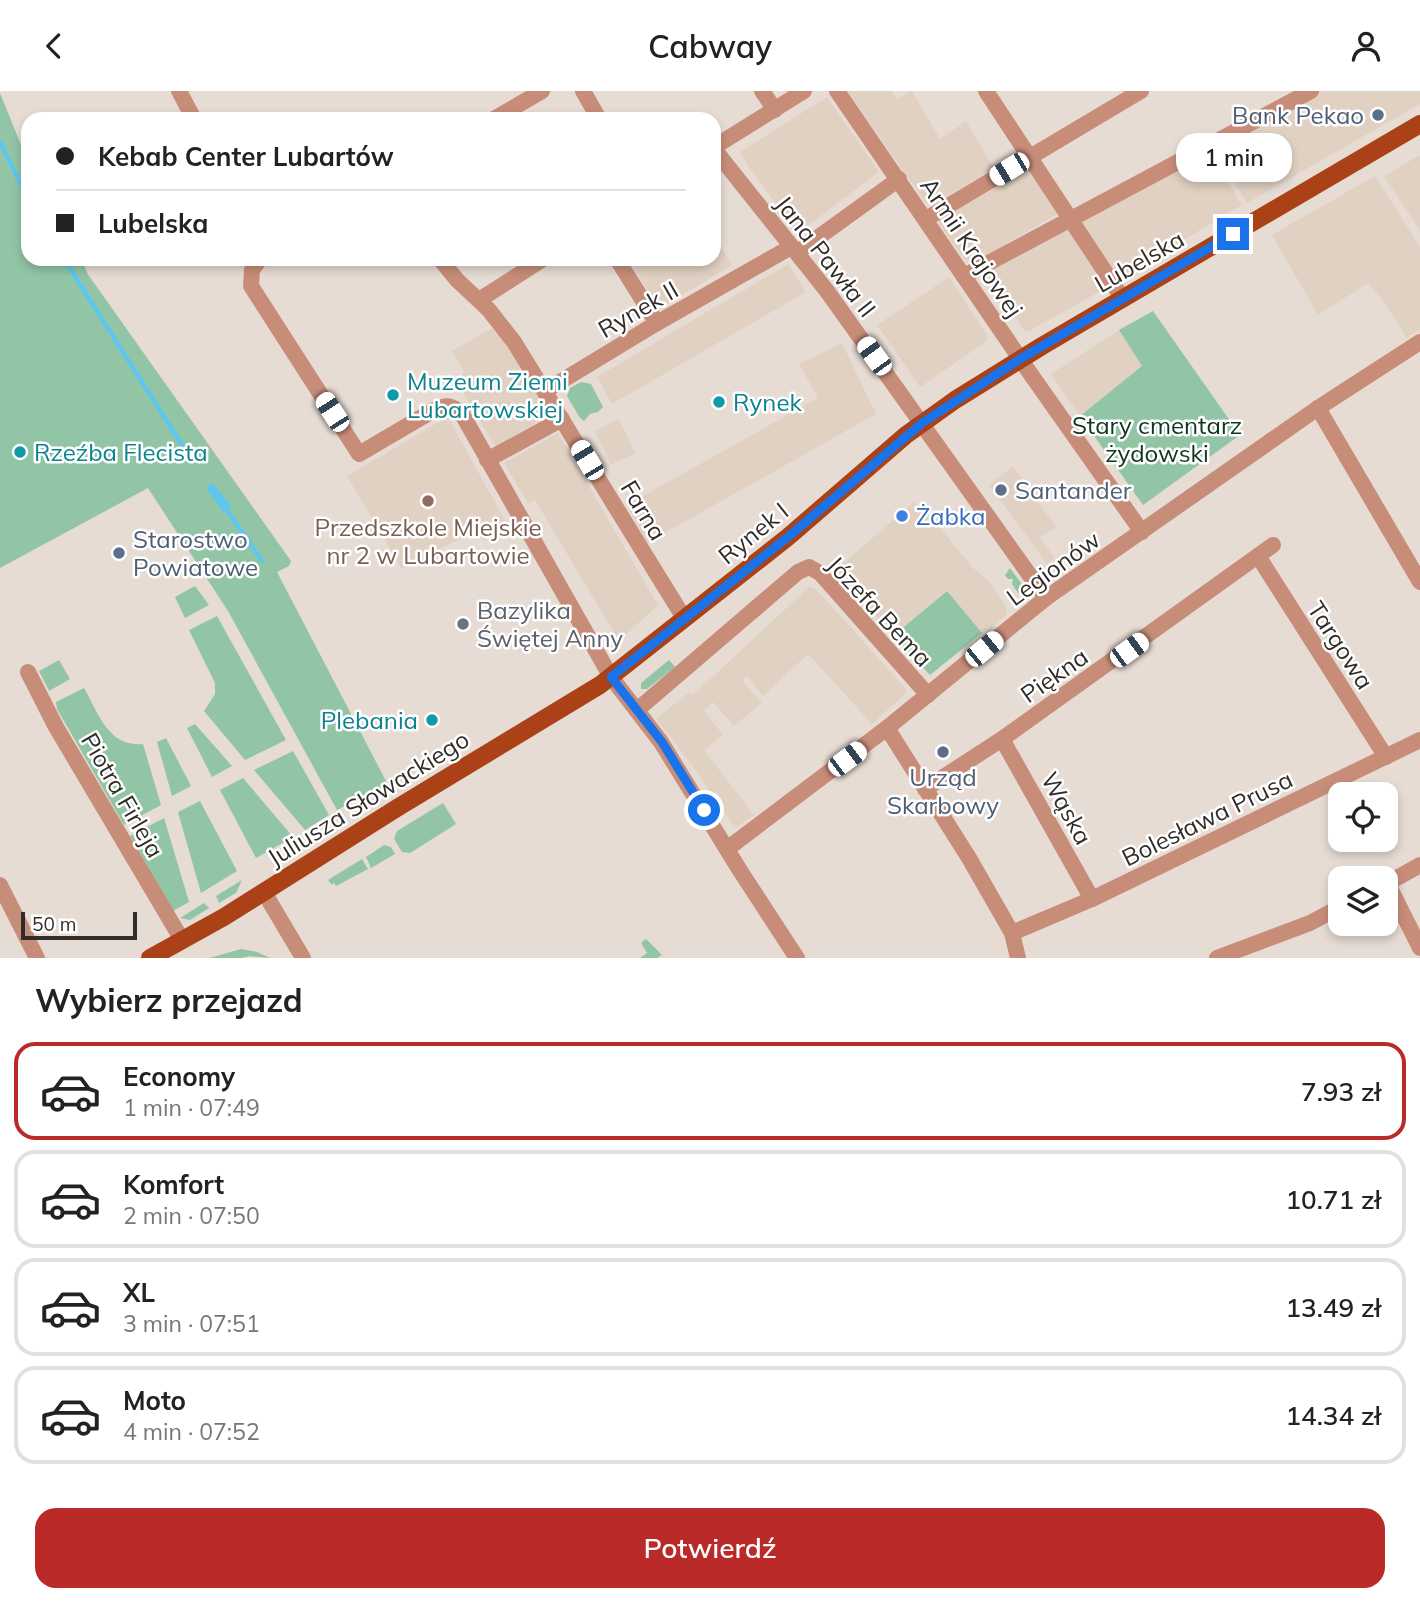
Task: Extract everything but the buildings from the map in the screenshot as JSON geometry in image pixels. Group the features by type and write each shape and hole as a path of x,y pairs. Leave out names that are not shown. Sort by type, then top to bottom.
{"main road":[{"name":"Lubelska","path":"922,423 1020,359 1420,124"},
{"name":"Rynek I","path":"611,677 788,537 922,423"},
{"name":"Juliusza Słowackiego","path":"150,958 264,892 611,677"}],"street":[{"path":"179,91 190,112"},
{"path":"506,112 542,91"},
{"path":"583,91 595,112"},
{"path":"762,91 775,110"},
{"path":"721,144 804,91"},
{"name":"Armii Krajowej","path":"837,91 1142,532"},
{"path":"986,91 1123,299"},
{"path":"926,219 1030,156 1121,96 1141,91"},
{"path":"964,276 1068,218 1311,91"},
{"name":"Jana Pawła II","path":"721,157 795,250 1046,598"},
{"name":"Rynek II","path":"545,391 657,323 795,250 899,179"},
{"path":"255,266 251,286 359,454 434,409 445,405 454,407 462,414 611,677 662,742 797,958"},
{"name":"Farna","path":"446,266 502,324 684,618"},
{"path":"479,300 531,266"},
{"path":"621,266 657,323"},
{"name":"Legionów","path":"727,849 887,728 1046,598 1318,408 1420,341"},
{"path":"1318,408 1420,582"},
{"path":"487,460 562,419"},
{"name":"Piękna","path":"925,789 1002,739 1273,545"},
{"name":"Targowa","path":"1258,557 1386,757"},
{"name":"Józefa Bema","path":"638,710 798,572 809,567 820,573 928,695"},
{"name":"Piotra Firleja","path":"28,672 57,727 182,940"},
{"path":"887,728 1012,933 1018,958"},
{"name":"Wąska","path":"1002,739 1092,899"},
{"name":"Bolesława Prusa","path":"1012,933 1092,899 1386,757 1418,746"},
{"path":"1398,878 1420,865"},
{"path":"0,885 37,958"},
{"path":"264,892 303,958"},
{"path":"1398,906 1420,949"},
{"path":"1217,958 1310,923 1328,913"}],"shaded area":[{"path":"847,91 892,91 897,99 912,91 940,139 966,121 994,169 936,202 926,203"},
{"path":"1319,91 1420,91 1420,104 1247,203 1215,150 1220,142"},
{"path":"827,97 879,172 798,233 740,152"},
{"path":"1208,150 1241,203 1240,206 1117,280 1080,224 1080,217"},
{"path":"1420,155 1420,230 1384,176"},
{"path":"1025,166 1035,170 1058,209 1057,214 979,260 965,260 938,220"},
{"path":"1375,176 1420,247 1420,329 1407,338 1382,299 1368,283 1318,315 1272,235"},
{"path":"1068,227 1104,286 1101,291 1025,331 984,276 984,272"},
{"path":"721,247 732,265 659,309 632,266 721,266"},
{"path":"788,264 806,292 612,404 597,377"},
{"path":"949,277 987,335 987,341 920,387 877,325"},
{"path":"492,328 504,341 550,415 495,446 461,389 459,381 464,372 452,351"},
{"path":"1119,330 1142,366 1080,416 1051,374"},
{"path":"842,343 876,414 647,543 627,505 818,398 799,364"},
{"name":"Przedszkole Miejskie nr 2 w Lubartowie","path":"444,419 450,421 508,526 485,540 471,533 402,569 347,476"},
{"path":"619,419 635,453 611,465 595,431"},
{"path":"558,433 658,605 619,641 535,500 528,503 504,463"},
{"path":"1013,466 1056,527 1040,538 1055,558 1047,564 989,485"},
{"path":"914,502 926,511 973,568 988,580 1007,608 1006,615 991,628 989,626 982,633 946,591 893,636 837,569"},
{"path":"809,587 814,588 826,600 906,689 906,693 872,724 808,654 763,696 747,676 742,680 762,703 734,726 713,702 704,710 723,735 704,750 754,815 738,826 733,825 656,719 689,692 692,695"}],"green space":[{"path":"0,93 21,145 21,266 84,266 291,561 289,566 277,572 386,781 382,786 337,810 228,611 148,488 0,568"},
{"name":"Stary cmentarz żydowski","path":"1153,311 1240,435 1143,505 1080,416 1142,366 1119,330"},
{"path":"581,382 591,384 603,407 584,421 567,396 570,388"},
{"path":"1010,568 1024,587 1024,592 1018,593 1012,584 1013,579 1008,579 1005,575"},
{"path":"195,586 209,605 185,618 175,597"},
{"path":"947,591 982,633 930,675 893,636"},
{"path":"217,616 286,740 245,760 204,711 215,694 215,683 189,630"},
{"path":"59,660 70,679 49,691 39,671"},
{"path":"669,660 675,667 647,689 641,689 641,683"},
{"path":"84,688 100,718 113,734 131,744 143,744 161,805 124,825 57,709 56,702"},
{"path":"195,724 232,766 212,777 187,728"},
{"path":"166,738 191,786 172,796 157,742"},
{"path":"293,751 329,815 305,830 254,770"},
{"path":"243,778 293,837 256,858 220,790"},
{"path":"200,801 237,871 201,893 178,812"},
{"path":"443,803 456,824 410,853 402,852 394,839 397,831"},
{"path":"164,818 189,902 173,911 130,836"},
{"path":"384,845 391,847 395,854 371,868 366,857"},
{"path":"362,859 368,869 336,886 328,880"},
{"path":"242,880 236,893 219,903 216,896"},
{"path":"204,903 209,908 190,920 180,918"},
{"path":"646,939 662,955 657,958 640,958 647,953 641,943"},
{"path":"241,949 270,958 209,958"}],"water":[{"path":"213,483 231,506 223,512 206,488"}],"waterway":[{"path":"0,142 21,185"},
{"path":"68,266 192,461"},
{"path":"225,507 262,561"}],"place":[{"name":"Bank Pekao","path":"1378,115"},
{"name":"Muzeum Ziemi Lubartowskiej","path":"393,395"},
{"name":"Rynek","path":"719,402"},
{"name":"Rzeźba Flecista","path":"20,452"},
{"name":"Santander","path":"1001,490"},
{"name":"Przedszkole Miejskie nr 2 w Lubartowie","path":"428,501"},
{"name":"Żabka","path":"902,516"},
{"name":"Starostwo Powiatowe","path":"119,553"},
{"name":"Bazylika Świętej Anny","path":"463,624"},
{"name":"Plebania","path":"432,720"},
{"name":"Urząd Skarbowy","path":"943,752"}],"route":[{"path":"704,810 662,742 611,677 788,537 922,423 1020,359 1233,234"}]}
